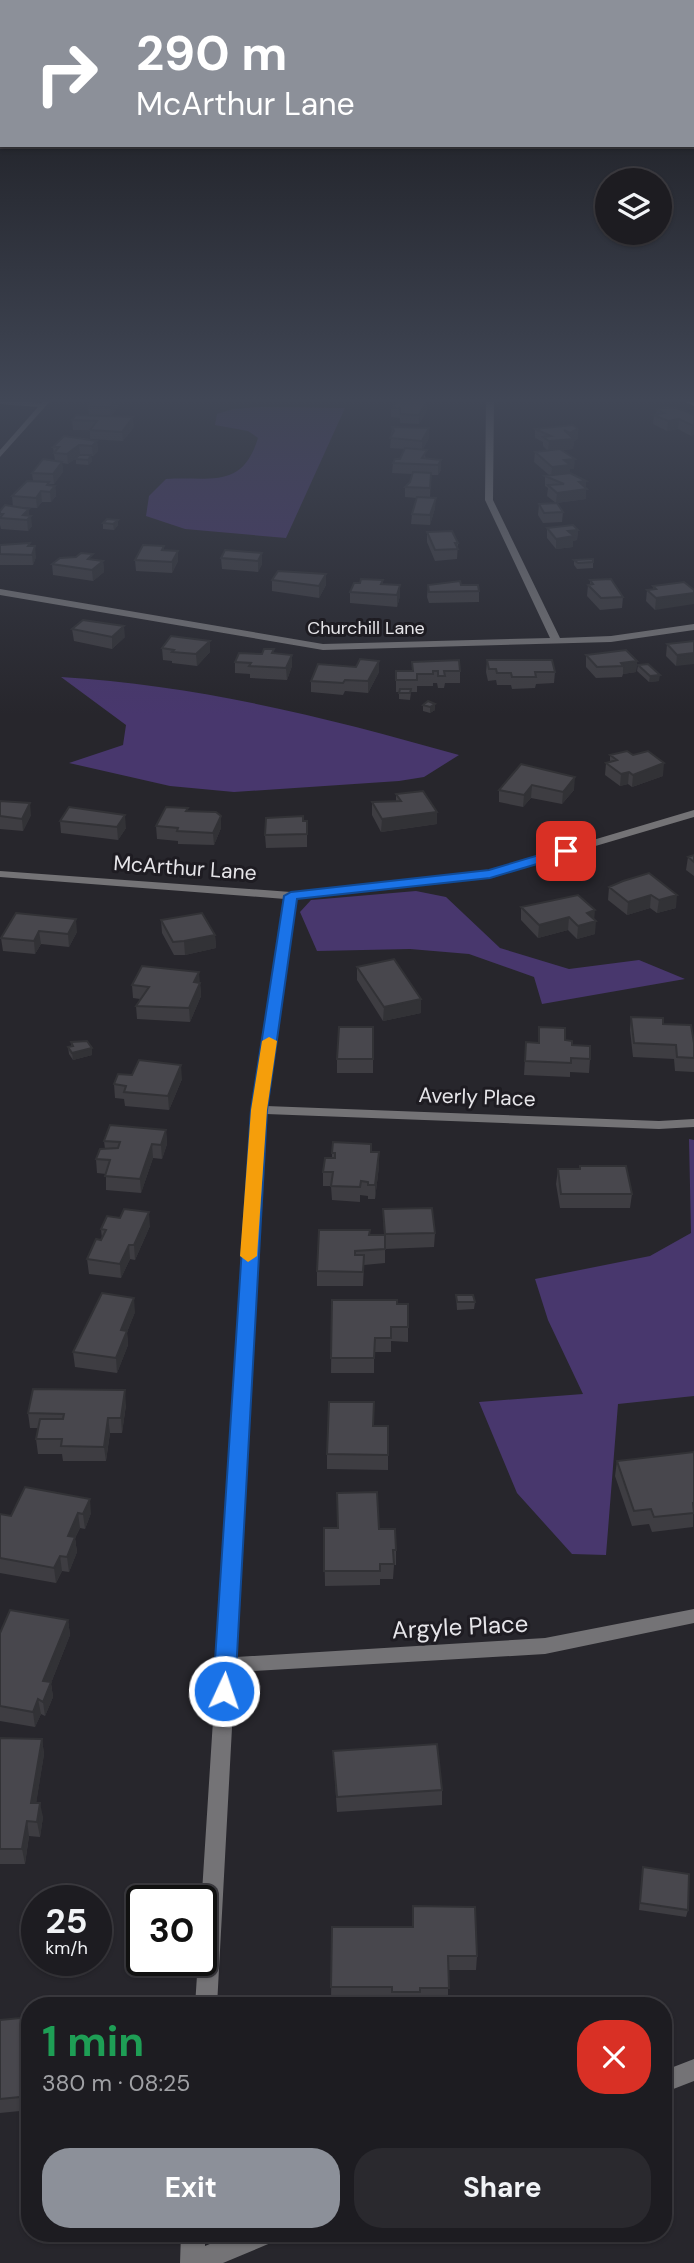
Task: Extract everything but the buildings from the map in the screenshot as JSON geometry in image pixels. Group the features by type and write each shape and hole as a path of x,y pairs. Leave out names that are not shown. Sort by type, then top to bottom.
{"street":[{"path":"491,504 556,640"},
{"name":"Churchill Lane","path":"0,592 323,647 611,639 694,627"},
{"name":"McArthur Lane","path":"0,874 291,896 490,874 694,813"},
{"path":"207,1997 259,1110 291,896"},
{"name":"Averly Place","path":"259,1110 659,1125 694,1123"},
{"name":"Argyle Place","path":"226,1665 545,1646 694,1616"},
{"path":"672,2079 694,2070"},
{"path":"193,2242 193,2263 243,2242"}],"shaded area":[{"path":"148,504 302,504 286,538 185,529 146,516"},
{"path":"61,677 212,695 312,716 459,755 424,777 399,781 234,792 170,786 69,763 123,745 126,725"},
{"path":"416,891 446,897 500,948 569,969 639,960 685,979 542,1004 534,977 469,954 410,949 317,951 300,912 311,900"},
{"path":"689,1139 694,1140 694,1396 618,1404 606,1555 572,1554 517,1493 479,1402 583,1394 548,1320 535,1279 650,1256 691,1233"}],"slow traffic":[{"path":"248,1256 259,1110 269,1041"}],"route":[{"path":"224,1691 259,1110 291,896 490,874 566,851"}]}
